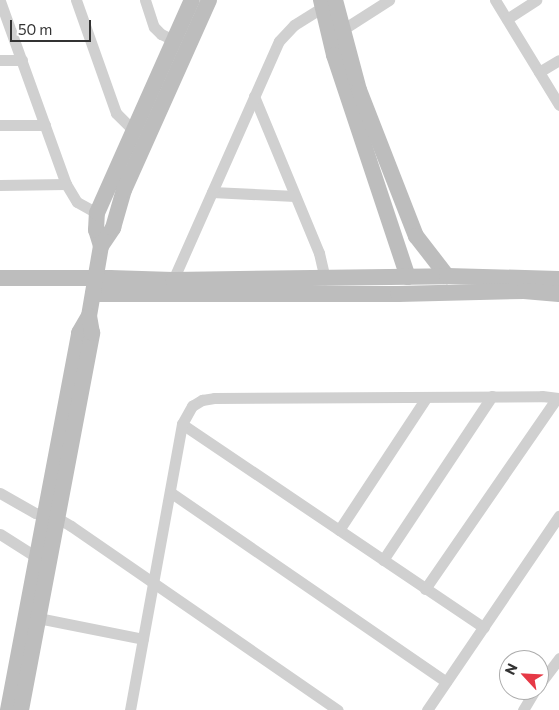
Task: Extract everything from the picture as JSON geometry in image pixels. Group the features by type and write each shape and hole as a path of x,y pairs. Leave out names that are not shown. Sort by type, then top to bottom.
{"street":[{"path":"76,0 116,113 134,131"},
{"path":"145,0 154,27 161,34 174,40"},
{"path":"101,246 96,230 97,213 192,0"},
{"path":"8,710 32,617 92,333 88,316 101,246 113,228 124,190 209,0"},
{"path":"342,30 389,0"},
{"path":"495,0 559,105"},
{"path":"507,19 536,0"},
{"path":"0,2 66,184 77,202 97,213"},
{"path":"326,2 342,30 359,90 416,236 447,276"},
{"path":"173,280 279,41 294,26 326,2"},
{"path":"326,2 334,55 408,277"},
{"path":"0,60 22,60"},
{"path":"539,72 559,60"},
{"path":"254,96 319,253 324,279"},
{"path":"0,125 45,125"},
{"path":"0,185 66,184"},
{"path":"212,192 295,196"},
{"path":"94,286 173,280 447,276 559,279"},
{"path":"424,277 426,293"},
{"path":"0,278 94,286 426,293 524,291 559,294"},
{"path":"383,560 492,396"},
{"path":"130,710 182,424 192,406 202,400 214,398 426,398 492,396 542,396 558,398 426,589"},
{"path":"339,530 426,398"},
{"path":"182,424 484,628"},
{"path":"170,492 446,682"},
{"path":"0,493 24,508 52,517 81,532 338,710"},
{"path":"427,710 559,516"},
{"path":"0,534 43,560"},
{"path":"32,617 143,639"},
{"path":"21,710 32,617"},
{"path":"549,672 559,658"}]}
